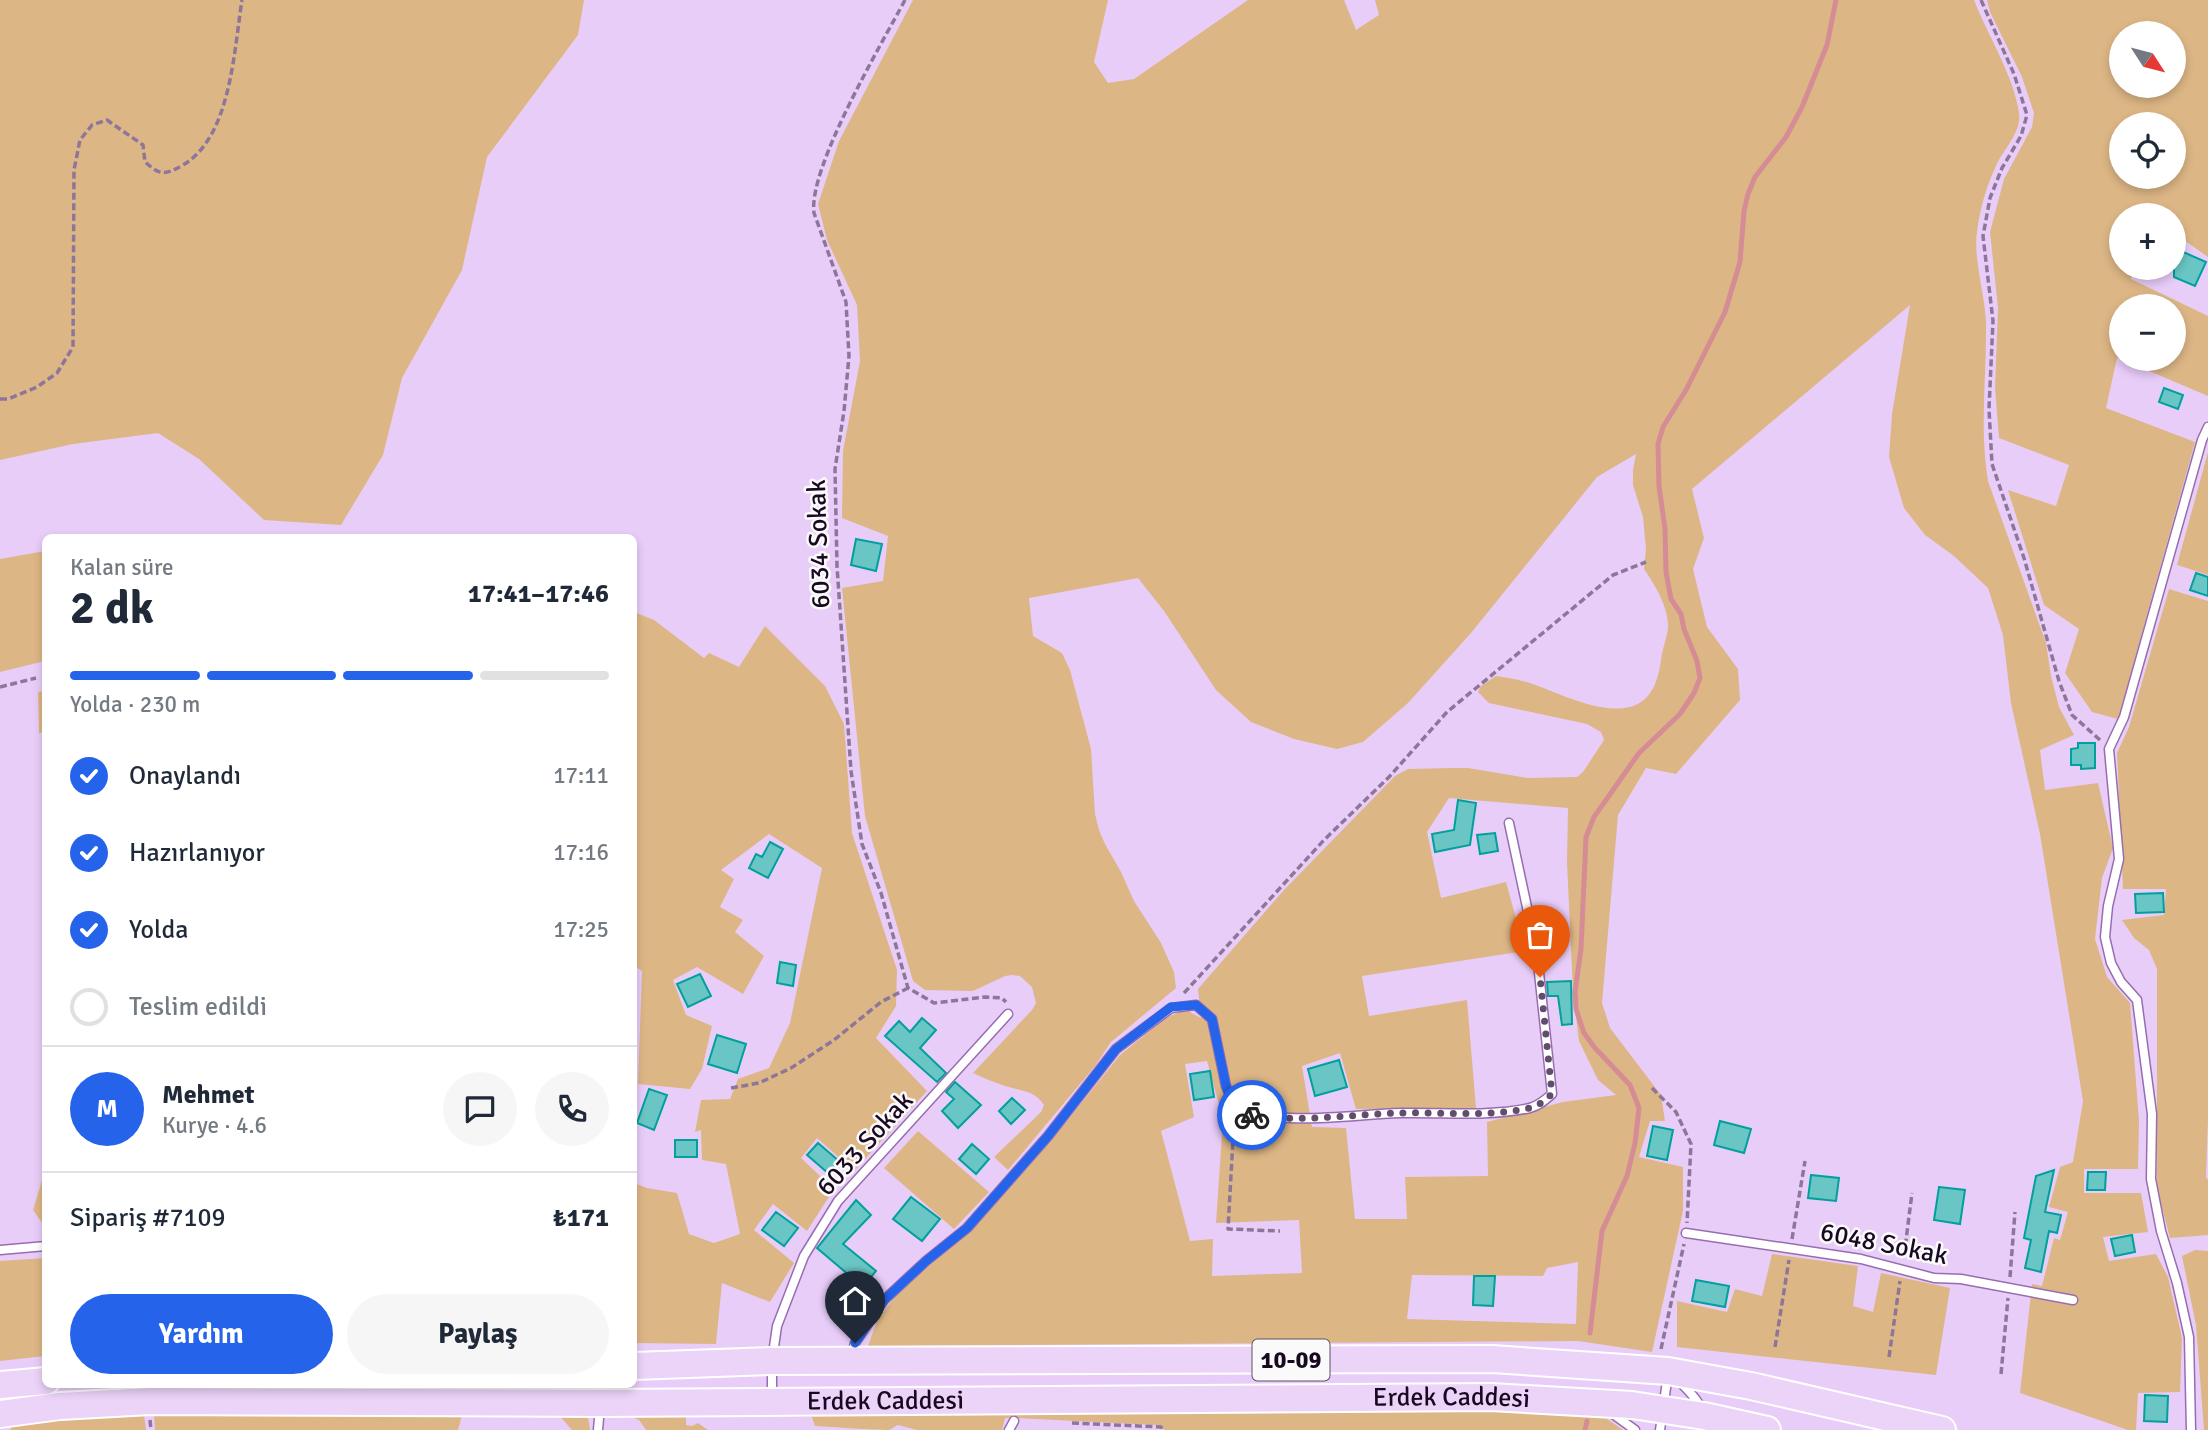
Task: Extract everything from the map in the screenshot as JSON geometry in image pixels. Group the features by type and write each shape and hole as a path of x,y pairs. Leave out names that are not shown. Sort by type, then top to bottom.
{"main road":[{"name":"Erdek Caddesi","path":"637,1366 772,1361 1492,1359 1668,1371 1751,1386 1942,1430"},
{"path":"0,1385 42,1381"},
{"name":"Erdek Caddesi","path":"0,1414 60,1406 151,1401 600,1403 1491,1397 1599,1403 1661,1420 1767,1430"}],"lane":[{"path":"2191,1430 2189,1337 2177,1283 2161,1231 2151,1179 2152,1114 2137,1000 2121,982 2111,963 2105,937 2119,859 2109,749 2124,717 2202,440 2208,427"},
{"path":"851,1362 855,1343 884,1300 967,1228 1048,1136 1116,1049 1171,1007 1196,1005 1212,1019 1226,1086 1235,1109 1253,1115 1279,1118 1404,1113 1485,1114 1542,1103 1552,1094 1537,954 1509,824"},
{"name":"6033 Sokak","path":"772,1402 772,1361 776,1326 804,1256 838,1201 1008,1014"},
{"name":"6048 Sokak","path":"1686,1233 1861,1259 1934,1278 1961,1279 2073,1300"},
{"path":"0,1250 42,1246"},
{"path":"1661,1420 1668,1371"},
{"path":"1668,1371 1699,1402 1712,1424"},
{"path":"598,1430 600,1403"},
{"path":"1599,1403 1635,1430"},
{"path":"1009,1430 1014,1421"}],"path":[{"path":"0,399 8,399 37,387 57,373 72,347 74,170 80,140 92,125 107,120 143,145 145,162 157,172 170,173 192,160 211,136 226,100 242,0"},
{"name":"6034 Sokak","path":"905,0 844,117 818,180 813,202 818,225 846,302 849,356 835,469 837,566 851,771 862,844 881,894 908,988"},
{"path":"1981,0 2014,74 2027,116 2021,136 2002,168 1990,198 1983,236 1993,321 1989,409 1992,464 2072,715 2109,749"},
{"path":"1171,1007 1324,840 1389,777 1447,712 1613,575 1646,562"},
{"path":"0,687 36,678"},
{"path":"731,1088 759,1083 791,1068 834,1040 881,1002 908,988 934,1003 985,996 1002,998 1008,1005 1008,1014"},
{"path":"1235,1109 1227,1229 1280,1231"},
{"path":"1067,1423 1160,1427 1162,1430"}],"shaded area":[{"path":"0,0 584,0 578,35 487,157 462,270 402,378 383,455 341,525 264,520 199,459 158,433 73,444 0,460"},
{"path":"913,0 1108,0 1094,62 1108,83 1134,79 1248,0 1344,0 1356,30 1379,15 1375,0 1974,0 2012,85 2019,113 2015,134 1989,182 1976,242 1986,322 1984,421 1988,481 2046,643 2059,707 2074,735 2040,750 2045,790 2098,783 2113,848 2102,878 2095,939 2107,977 2130,1003 2139,1121 2138,1169 2084,1169 2084,1193 2141,1193 2148,1232 2103,1237 2109,1261 2156,1254 2168,1277 2182,1338 2180,1392 2138,1393 2136,1430 2128,1430 2020,1393 2032,1284 2042,1286 2054,1238 2060,1240 2068,1212 2049,1207 2060,1167 2073,1162 2083,1101 2040,834 2011,703 2003,635 1988,588 1954,556 1925,535 1904,508 1889,457 1892,414 1910,305 1692,489 1704,538 1693,569 1707,627 1738,669 1740,700 1676,774 1646,768 1618,815 1602,1003 1610,1028 1661,1095 1665,1121 1650,1121 1639,1157 1683,1167 1683,1211 1652,1352 1578,1341 868,1346 877,1321 896,1295 979,1221 1066,1122 1120,1055 1166,1018 1179,1012 1188,1011 1201,1018 1198,989 1284,890 1395,776 1408,769 1468,768 1527,778 1577,777 1604,740 1601,732 1587,724 1489,703 1478,692 1481,686 1496,676 1528,683 1587,704 1616,709 1629,707 1646,698 1656,683 1668,620 1657,589 1644,569 1646,549 1643,517 1633,485 1636,454 1597,477 1471,633 1408,703 1363,742 1337,749 1294,739 1251,722 1216,690 1164,611 1138,578 1029,598 1033,636 1062,653 1070,670 1091,749 1095,814 1099,830 1134,901 1161,943 1174,972 1176,988 1111,1042 1095,1066 1008,1170 994,1157 1041,1112 1044,1105 1032,1094 973,1073 1032,1010 1036,1003 1032,987 1020,976 1012,975 973,991 925,990 913,981 865,816 842,588 883,581 888,536 842,518 843,451 860,361 857,305 827,240 818,204 839,141","holes":["1449,798 1568,808 1567,862 1573,993 1579,1041 1598,1080 1616,1095 1563,1102 1487,1122 1488,1176 1405,1177 1407,1219 1355,1219 1346,1128 1312,1127 1302,1066 1340,1053 1356,1109 1476,1108 1467,1000 1369,1016 1362,976 1525,951 1506,882 1441,898 1427,832","1207,1061 1223,1119 1216,1223 1299,1220 1302,1273 1212,1276 1213,1239 1190,1241 1161,1131 1194,1117 1185,1064","1578,1262 1576,1324 1407,1319 1412,1275 1543,1276 1547,1268"]},
{"path":"1987,0 2208,0 2208,257 2186,241 2186,203 2109,203 2109,280 2133,280 2162,294 2109,294 2109,371 2114,371 2106,408 2195,442 2118,719 2092,712 2065,673 2079,629 2044,605 2008,490 2056,506 2069,465 1999,438 1995,388 1998,308 1990,232 2004,179 2032,127 2034,113 2022,77 1990,12"},
{"path":"2186,305 2208,316 2208,396 2149,371 2186,371"},
{"path":"2208,452 2208,575 2177,565"},
{"path":"42,552 42,662 0,672 0,559"},
{"path":"2169,589 2208,601 2208,1235 2170,1238 2157,1188 2157,969 2149,950 2134,938 2122,920 2164,915 2166,889 2123,889 2117,753 2129,727"},
{"path":"637,613 654,620 704,658 709,653 739,667 765,626 825,686 844,724 852,833 897,970 896,1006 876,1038 927,1091 854,1171 817,1138 801,1158 834,1189 807,1231 773,1204 754,1230 794,1263 770,1302 722,1283 716,1344 637,1343 637,1184 677,1193 689,1234 714,1243 740,1234 726,1164 702,1160 701,1130 695,1132 701,1100 730,1099 738,1079 769,1068 790,1023 822,868 769,834 721,870 734,879 720,907 743,920 735,932 764,956 743,994 697,967 673,980 686,1015 712,1026 702,1069 690,1089 638,1084 642,971 637,968"},
{"path":"42,691 42,732 39,733 38,692"},
{"path":"918,1131 989,1192 954,1229 884,1168"},
{"path":"42,1180 42,1223 33,1210"},
{"path":"2195,1250 2208,1251 2208,1430 2204,1430 2196,1325 2182,1256"},
{"path":"1772,1254 1858,1266 1853,1306 1873,1312 1881,1273 1950,1288 1936,1375 1677,1347 1677,1301 1727,1312 1735,1289 1762,1296"},
{"path":"42,1258 42,1356 0,1361 0,1261"},
{"path":"1490,1407 1603,1416 1623,1430 1165,1430 1156,1425 1005,1418 1002,1430 917,1430 898,1425 889,1430 815,1426 812,1417 693,1415 686,1416 686,1425 698,1423 708,1430 646,1430 639,1420 626,1414"},
{"path":"587,1411 590,1430 572,1430 557,1413"},
{"path":"85,1413 144,1415 146,1430 11,1430 10,1422"},
{"path":"154,1415 462,1415 458,1430 155,1430"}],"building":[{"path":"2186,253 2206,262 2195,286 2181,280 2186,280"},
{"path":"2164,388 2183,395 2178,409 2159,402"},
{"path":"856,539 882,544 876,571 851,565"},
{"path":"2196,573 2208,577 2208,596 2190,590"},
{"path":"2078,743 2095,743 2095,768 2081,769 2081,765 2071,765 2071,749 2078,748"},
{"path":"1458,800 1476,803 1470,845 1435,852 1432,834 1454,830"},
{"path":"1495,833 1498,851 1480,854 1477,835"},
{"path":"770,842 783,849 768,878 749,868 756,854 762,857"},
{"path":"2163,893 2164,912 2136,913 2135,894"},
{"path":"780,962 796,965 793,986 777,983"},
{"path":"700,974 711,996 688,1007 677,984"},
{"path":"1571,981 1572,1024 1562,1025 1558,996 1548,996 1547,982"},
{"path":"922,1018 936,1030 920,1048 946,1073 937,1082 885,1036 899,1021 910,1032"},
{"path":"717,1035 746,1044 737,1073 708,1064"},
{"path":"1339,1060 1347,1087 1315,1096 1308,1069"},
{"path":"1210,1071 1214,1097 1194,1100 1190,1074"},
{"path":"955,1082 981,1105 958,1128 942,1111 954,1099 946,1092"},
{"path":"649,1089 667,1095 654,1130 637,1123"},
{"path":"1012,1098 1025,1110 1011,1124 999,1111"},
{"path":"1720,1121 1751,1129 1744,1153 1714,1145"},
{"path":"1653,1126 1673,1130 1667,1160 1647,1156"},
{"path":"675,1140 697,1140 697,1157 675,1157"},
{"path":"818,1143 839,1161 828,1173 807,1155"},
{"path":"972,1144 989,1159 976,1174 959,1159"},
{"path":"2054,1170 2045,1212 2061,1215 2057,1233 2049,1231 2041,1272 2025,1268 2031,1240 2024,1238 2036,1176"},
{"path":"2088,1172 2106,1172 2105,1190 2087,1190"},
{"path":"1811,1175 1839,1178 1836,1201 1808,1198"},
{"path":"1939,1187 1965,1190 1960,1224 1934,1220"},
{"path":"911,1197 940,1219 922,1241 893,1219"},
{"path":"856,1200 871,1215 843,1244 876,1271 863,1287 817,1248"},
{"path":"776,1212 798,1228 784,1246 762,1230"},
{"path":"2132,1235 2135,1252 2115,1256 2111,1239"},
{"path":"1474,1276 1495,1276 1493,1306 1473,1305"},
{"path":"1696,1280 1729,1286 1725,1307 1692,1301"},
{"path":"2145,1395 2168,1396 2167,1422 2144,1421"}],"waterway":[{"path":"1590,1333 1602,1231 1627,1176 1635,1143 1639,1108 1630,1085 1584,1033 1576,1009 1586,837 1594,817 1639,753 1680,714 1700,678 1681,614 1671,599 1666,572 1658,444 1663,427 1686,390 1725,312 1740,262 1748,194 1755,177 1786,137 1802,107 1827,45 1836,0"},
{"path":"1585,1430 1587,1421"}],"way so far":[{"path":"1252,1115 1279,1118 1404,1113 1485,1114 1542,1103 1552,1094 1540,977"}],"route":[{"path":"855,1343 884,1300 967,1228 1048,1136 1116,1049 1171,1007 1196,1005 1212,1019 1226,1086 1235,1109 1252,1115"}]}
